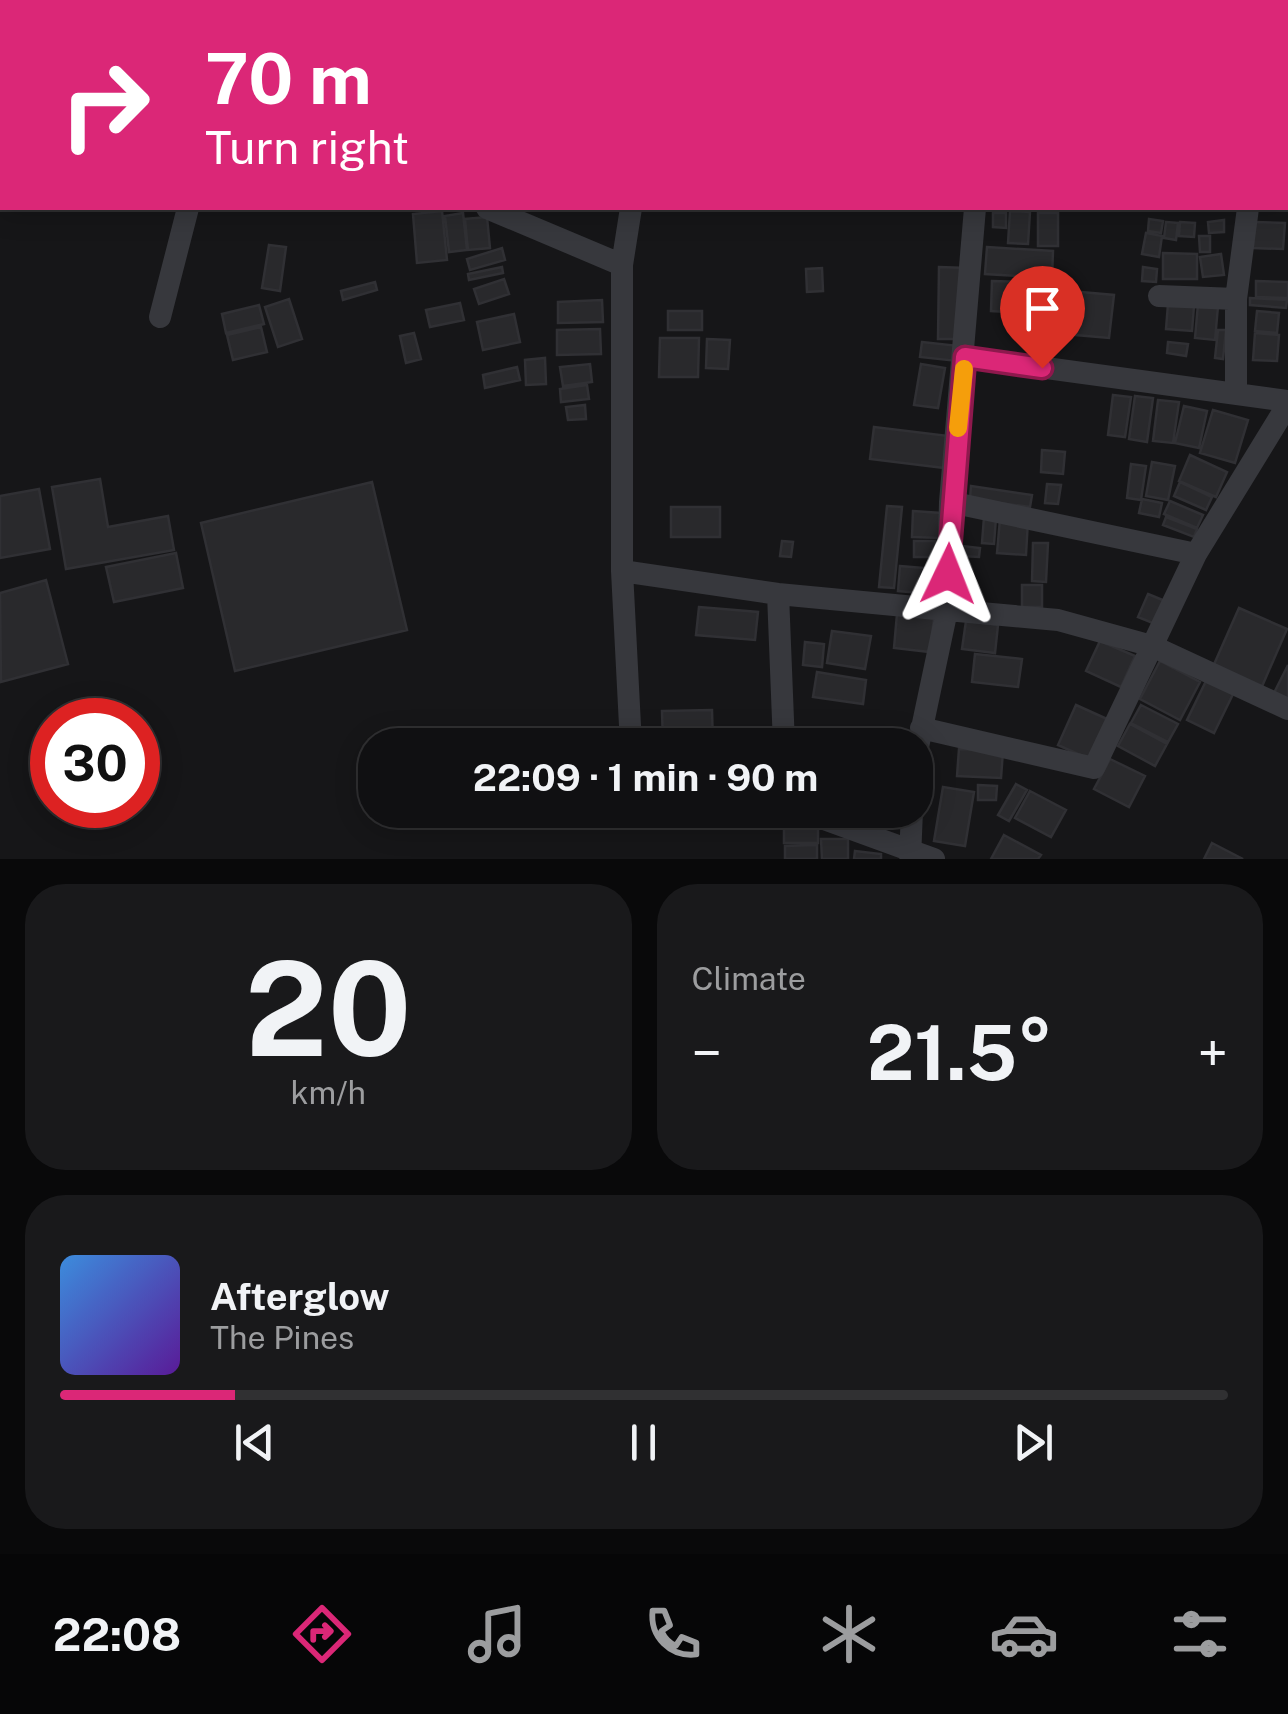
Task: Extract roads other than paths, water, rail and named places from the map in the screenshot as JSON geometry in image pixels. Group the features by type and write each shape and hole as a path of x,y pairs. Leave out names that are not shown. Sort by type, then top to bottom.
{"street":[{"path":"160,318 187,210"},
{"path":"491,210 622,265"},
{"path":"629,728 622,571 622,265 631,210"},
{"path":"920,728 947,610 950,502 975,210"},
{"path":"1236,394 1236,299 1248,210"},
{"path":"1159,296 1236,299"},
{"path":"933,731 1094,768 1196,554 1288,403 965,357"},
{"path":"950,502 1196,554"},
{"path":"622,571 778,594 1058,620 1152,646 1288,709"},
{"path":"778,594 783,728"},
{"path":"845,828 910,854 934,859"},
{"path":"910,854 911,828"}]}
